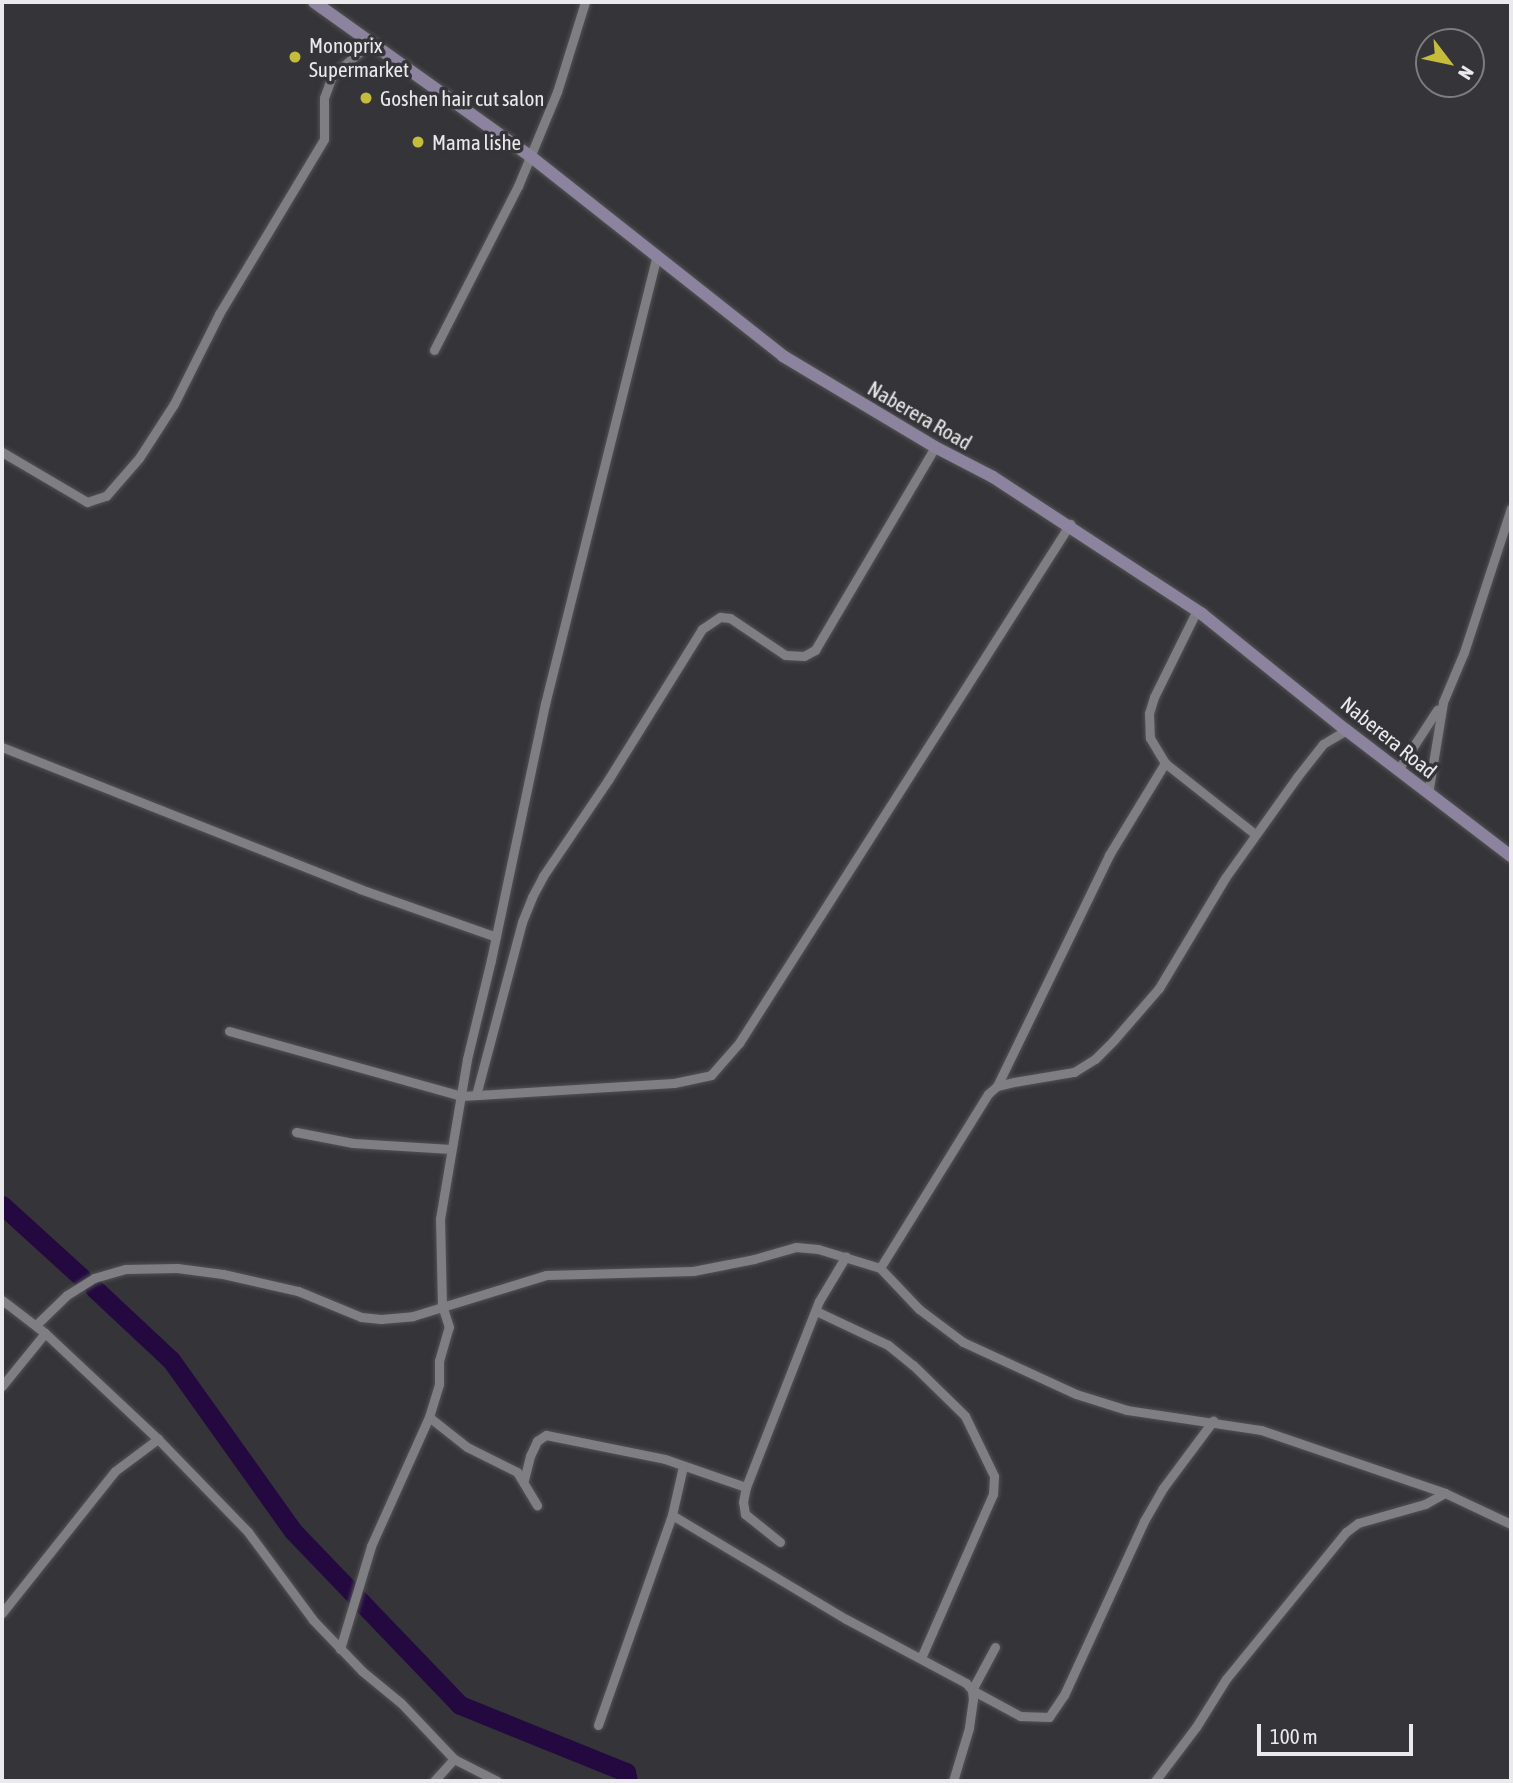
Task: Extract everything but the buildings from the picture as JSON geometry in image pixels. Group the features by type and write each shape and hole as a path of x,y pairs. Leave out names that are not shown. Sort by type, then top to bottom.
{"street":[{"name":"Naberera Road","path":"314,2 530,156 783,356 1070,524 1197,610 1346,730 1511,856"},
{"path":"434,350 530,156 557,92 585,2"},
{"path":"2,452 87,502 106,496 139,458 174,404 219,314 324,139 323,104 330,79 371,42"},
{"path":"340,1649 371,1546 429,1417 439,1384 439,1361 449,1336 442,1307 440,1219 467,1059 496,937 545,704 656,258"},
{"path":"476,1095 523,922 537,886 702,629 710,621 720,617 730,618 785,655 804,656 815,650 935,447"},
{"path":"1398,770 1443,702 1464,652 1511,508"},
{"path":"229,1031 462,1096 674,1083 711,1075 739,1043 1070,524"},
{"path":"1197,610 1167,668 1149,713 1150,738 1165,762 1255,834"},
{"path":"1428,794 1443,702"},
{"path":"997,1086 1074,1072 1095,1059 1159,988 1255,834 1319,749 1346,730"},
{"path":"2,747 360,889 496,937"},
{"path":"880,1268 979,1107 997,1086 1046,980 1110,855 1165,762"},
{"path":"296,1132 353,1143 451,1149"},
{"path":"36,1325 67,1295 94,1278 126,1269 177,1268 223,1274 298,1291 361,1317 381,1319 413,1316 546,1275 693,1271 754,1259 796,1247 846,1256 880,1268 936,1324 994,1359 1111,1406 1261,1430 1445,1493 1511,1524"},
{"path":"780,1542 745,1514 743,1502 746,1487 826,1286 846,1256"},
{"path":"2,1300 45,1333 158,1439 248,1532 313,1620 340,1649 401,1703 454,1759 497,1781"},
{"path":"816,1311 888,1345 913,1365 965,1416 994,1476 993,1494 921,1658"},
{"path":"2,1386 45,1333"},
{"path":"429,1417 447,1434 517,1472 537,1505"},
{"path":"672,1515 846,1619 921,1658 972,1690 1020,1716 1044,1718 1053,1713 1144,1521 1163,1488 1213,1422"},
{"path":"524,1480 537,1441 546,1434 621,1448 683,1465 746,1487"},
{"path":"2,1613 115,1471 158,1439"},
{"path":"598,1725 672,1515 683,1465"},
{"path":"1155,1781 1196,1727 1234,1669 1346,1532 1358,1523 1425,1504 1445,1493"},
{"path":"953,1781 969,1728 972,1690 995,1647"},
{"path":"434,1781 454,1759"}],"waterway":[{"path":"2,1205 81,1277"},
{"path":"94,1288 171,1360 293,1531 460,1705 626,1772 628,1781"}],"place":[{"name":"Monoprix Supermarket","path":"295,57"},
{"name":"Goshen hair cut salon","path":"366,98"},
{"name":"Mama lishe","path":"418,142"}]}
